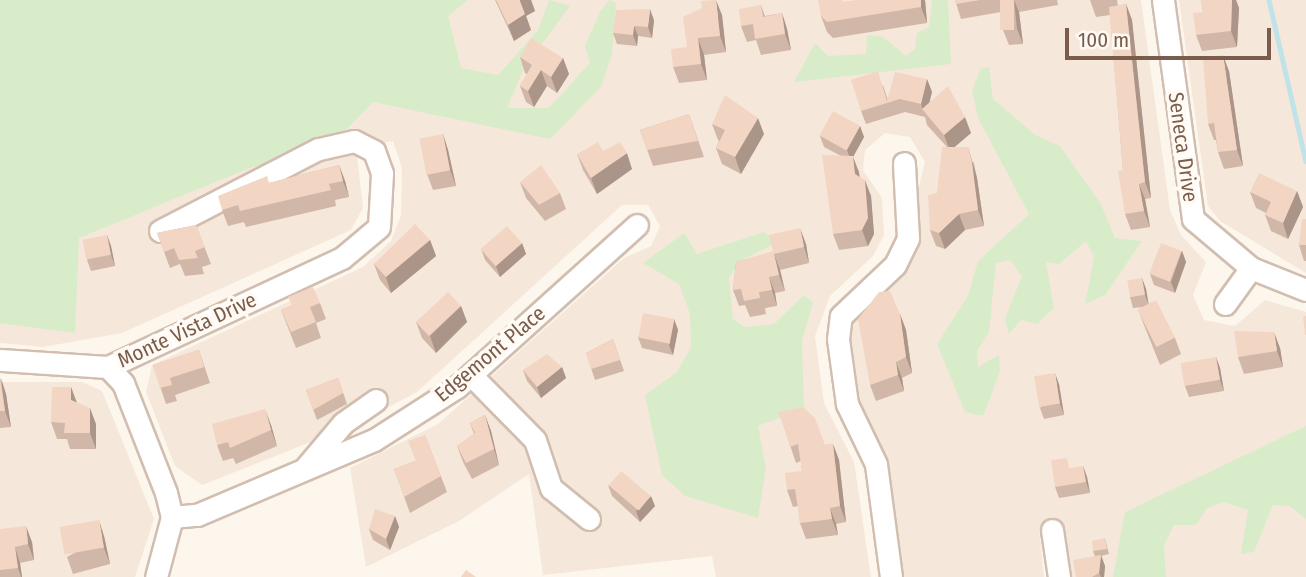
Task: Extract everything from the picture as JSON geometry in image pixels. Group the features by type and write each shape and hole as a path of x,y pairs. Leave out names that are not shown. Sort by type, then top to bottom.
{"street":[{"name":"Seneca Drive","path":"1163,0 1193,219 1251,268 1306,290"},
{"name":"Monte Vista Drive","path":"160,231 318,149 354,141 374,151 382,173 379,227 342,258 108,367 123,383 172,517"},
{"path":"891,577 876,464 847,404 838,339 841,316 895,265 908,238 904,163"},
{"name":"Edgemont Place","path":"172,517 197,515 374,440 471,375 637,225"},
{"path":"1225,304 1251,268"},
{"path":"0,360 108,367"},
{"path":"471,375 535,440 551,488 589,519"},
{"path":"305,468 343,423 376,400"},
{"path":"156,577 172,517"},
{"path":"1052,530 1059,577"}],"shaded area":[{"path":"0,0 1141,0 1170,210 1181,235 1206,262 1193,295 1204,320 1235,326 1265,300 1306,312 1306,577 1067,577 1059,527 1039,529 1044,577 902,577 886,460 856,401 847,346 856,314 897,276 925,162 910,137 885,133 865,150 863,170 882,198 884,235 873,256 830,296 815,336 824,403 854,462 871,577 716,577 712,556 543,575 529,474 459,521 366,567 350,468 438,424 624,258 651,246 660,226 648,205 622,205 417,392 359,423 202,485 175,466 146,392 152,365 363,267 391,241 401,215 402,168 393,141 356,147 363,208 351,230 122,333 43,347 0,343"},
{"path":"1179,0 1306,0 1306,273 1220,221 1208,206"},
{"path":"0,382 82,382 102,391 154,519 135,577 0,577"}],"green space":[{"path":"0,0 468,0 448,16 461,68 498,75 538,30 549,0 570,6 524,68 507,108 549,108 590,63 585,46 600,12 609,0 616,3 612,54 601,87 550,139 373,102 343,133 301,158 252,167 79,238 75,333 0,323"},
{"path":"932,0 948,0 951,64 794,82 815,43 828,56 866,54 867,35 883,37 906,56 915,49 917,33 929,27"},
{"path":"989,67 993,99 1035,135 1060,146 1101,204 1115,238 1142,241 1105,295 1085,304 1094,257 1086,241 1059,264 1046,262 1054,308 1037,324 1021,320 1009,334 1005,319 1022,276 1010,260 996,263 989,332 977,351 978,367 999,355 1000,371 983,416 965,412 937,344 968,296 978,261 1029,214 978,118 972,90 981,68"},
{"path":"764,232 778,242 746,258 729,277 733,319 745,327 774,324 804,295 813,302 802,341 804,409 758,426 766,468 758,518 685,496 662,475 645,395 677,372 691,347 690,314 679,284 643,263 684,233 697,254"},
{"path":"1306,426 1306,519 1289,506 1273,505 1254,552 1241,554 1248,510 1223,502 1206,509 1196,525 1174,525 1164,545 1166,577 1113,577 1125,512"}],"building":[{"path":"496,0 520,0 525,14 508,25"},
{"path":"716,0 720,36 698,38 701,64 673,67 671,49 687,47 683,17 702,8 701,1"},
{"path":"818,0 921,0 921,7 827,22 821,16"},
{"path":"955,0 980,0 956,4"},
{"path":"1000,0 1014,0 1014,30 1000,30"},
{"path":"1201,0 1232,0 1231,31 1196,35 1193,13 1203,12"},
{"path":"1126,4 1145,182 1139,184 1144,211 1125,214 1118,171 1123,170 1109,7"},
{"path":"761,5 763,17 782,13 785,34 755,39 753,24 741,26 739,9"},
{"path":"650,9 648,27 634,26 633,35 613,33 616,10"},
{"path":"531,38 563,58 551,77 541,70 528,91 520,86 532,65 520,57"},
{"path":"1223,55 1237,150 1218,152 1214,123 1208,124 1203,58"},
{"path":"878,71 887,101 895,72 927,79 921,104 900,99 861,111 851,80"},
{"path":"948,86 965,117 944,135 922,109"},
{"path":"725,95 758,118 735,157 716,148 725,130 712,124"},
{"path":"833,111 860,126 847,151 819,135"},
{"path":"689,114 698,141 647,150 640,130"},
{"path":"443,134 450,170 427,175 419,139"},
{"path":"598,142 603,151 620,142 627,153 591,178 577,154"},
{"path":"942,147 968,147 978,210 959,214 939,233 930,230 928,195 937,193"},
{"path":"822,155 853,156 855,174 865,180 868,218 862,230 833,234"},
{"path":"339,165 343,181 329,184 331,190 240,211 238,205 222,210 218,196 267,176 269,183"},
{"path":"541,165 560,193 539,205 520,182"},
{"path":"1259,173 1297,191 1283,223 1265,215 1271,202 1250,192"},
{"path":"1302,219 1306,219 1306,245 1299,245"},
{"path":"415,224 430,240 386,277 374,264"},
{"path":"196,225 205,247 195,251 198,258 179,260 174,248 164,252 157,233"},
{"path":"507,226 522,243 496,266 481,249"},
{"path":"800,228 804,247 774,254 779,275 769,277 772,290 759,292 760,298 744,301 741,289 733,290 736,262 773,251 769,235"},
{"path":"107,235 111,255 86,259 82,240"},
{"path":"1161,243 1182,251 1170,282 1149,274"},
{"path":"1142,278 1145,295 1130,297 1127,281"},
{"path":"313,287 320,303 310,307 316,322 291,332 281,310 292,306 288,297"},
{"path":"890,291 900,314 906,357 896,362 898,375 870,385 858,319 879,292"},
{"path":"448,292 461,306 429,336 416,322"},
{"path":"1156,300 1175,337 1156,347 1137,310"},
{"path":"643,313 674,319 670,344 638,338"},
{"path":"1303,316 1306,316 1306,335 1305,335"},
{"path":"1234,331 1274,332 1277,351 1238,357"},
{"path":"613,339 620,360 591,369 586,353"},
{"path":"199,350 204,367 170,378 172,385 160,388 153,365"},
{"path":"547,354 562,367 537,387 523,370"},
{"path":"1216,357 1220,380 1185,386 1181,363"},
{"path":"1055,373 1060,404 1039,407 1034,376"},
{"path":"0,378 5,411 0,411"},
{"path":"338,378 343,393 313,410 306,390"},
{"path":"52,387 71,387 71,400 90,408 90,433 64,433 65,423 51,422"},
{"path":"803,407 815,418 825,445 833,444 840,506 830,508 832,519 800,523 795,489 787,490 785,473 802,471 798,444 790,447 779,412"},
{"path":"265,409 271,430 230,448 228,442 217,445 212,424"},
{"path":"485,415 494,449 466,463 457,446 475,433 470,423"},
{"path":"425,435 441,476 404,497 394,469 416,461 408,441"},
{"path":"1067,458 1069,468 1083,466 1086,482 1055,487 1051,460"},
{"path":"621,471 651,496 639,511 609,486"},
{"path":"375,509 395,516 386,539 369,529"},
{"path":"99,520 104,548 64,555 60,527"},
{"path":"26,526 28,544 15,547 18,568 0,570 0,529"},
{"path":"1105,538 1107,549 1093,551 1092,541"},
{"path":"1101,555 1099,573 1092,577 1076,577 1073,560"},
{"path":"466,570 476,577 461,577"}],"waterway":[{"path":"1269,0 1306,161"}]}
